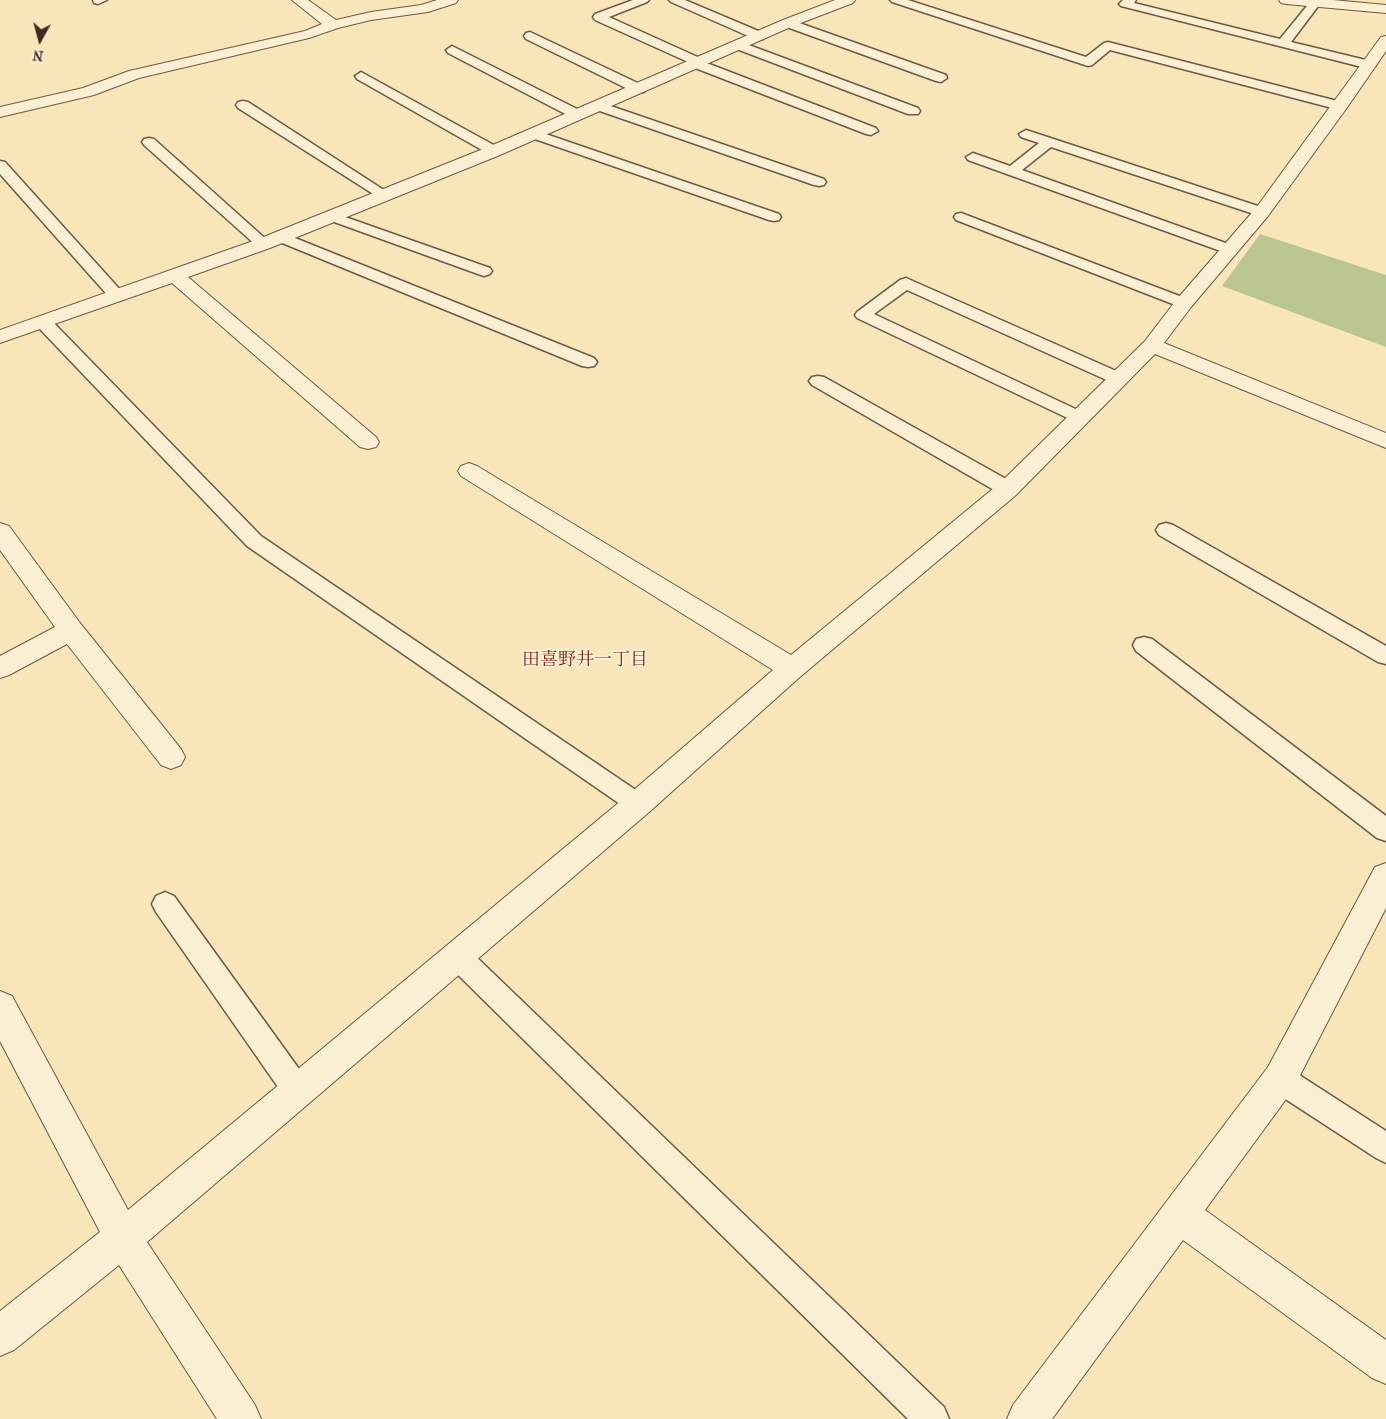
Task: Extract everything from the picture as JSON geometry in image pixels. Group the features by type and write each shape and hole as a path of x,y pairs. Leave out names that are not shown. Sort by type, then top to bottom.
{"street":[{"path":"299,0 332,25"},
{"path":"0,112 88,92 134,74 309,34 332,25 371,16 423,9 451,0"},
{"path":"808,0 827,7"},
{"path":"0,337 263,244 383,194 494,151 788,23 848,0"},
{"path":"1286,0 1315,3 1368,3 1386,9"},
{"path":"0,1336 123,1238 638,804 792,669 1008,489 1117,378 1152,346 1184,303 1262,212 1386,40"},
{"path":"174,276 368,442"},
{"path":"1152,346 1386,441"},
{"path":"469,471 792,669"},
{"path":"0,532 71,630 171,757"},
{"path":"0,668 71,630"},
{"path":"1026,1419 1280,1079 1386,877"},
{"path":"0,1007 123,1238 241,1419"},
{"path":"1179,1214 1386,1364"}],"lane":[{"path":"644,0 599,17 696,63 871,130"},
{"path":"675,0 760,36"},
{"path":"896,0 1088,62 1108,46 1340,106"},
{"path":"1130,0 1125,4 1370,64"},
{"path":"1283,43 1315,3"},
{"path":"788,23 940,78"},
{"path":"530,36 639,88"},
{"path":"738,45 913,111"},
{"path":"452,50 578,115"},
{"path":"361,76 494,151"},
{"path":"243,105 383,194"},
{"path":"599,106 819,182"},
{"path":"534,134 774,217"},
{"path":"1026,134 1262,212"},
{"path":"149,142 263,244"},
{"path":"1012,171 1049,142"},
{"path":"973,157 1229,249"},
{"path":"0,165 117,296"},
{"path":"331,216 484,272"},
{"path":"961,217 1184,303"},
{"path":"280,237 588,362"},
{"path":"1078,417 863,314 906,283 1117,378"},
{"path":"43,322 254,541 638,804"},
{"path":"818,381 1008,489"},
{"path":"1166,530 1386,656"},
{"path":"1144,645 1386,830"},
{"path":"165,904 297,1090"},
{"path":"457,956 932,1419"},
{"path":"1280,1079 1386,1148"}],"green space":[{"path":"1260,234 1386,275 1386,347 1222,286"}],"district":[{"name":"田喜野井一丁目","path":"585,661"}]}
